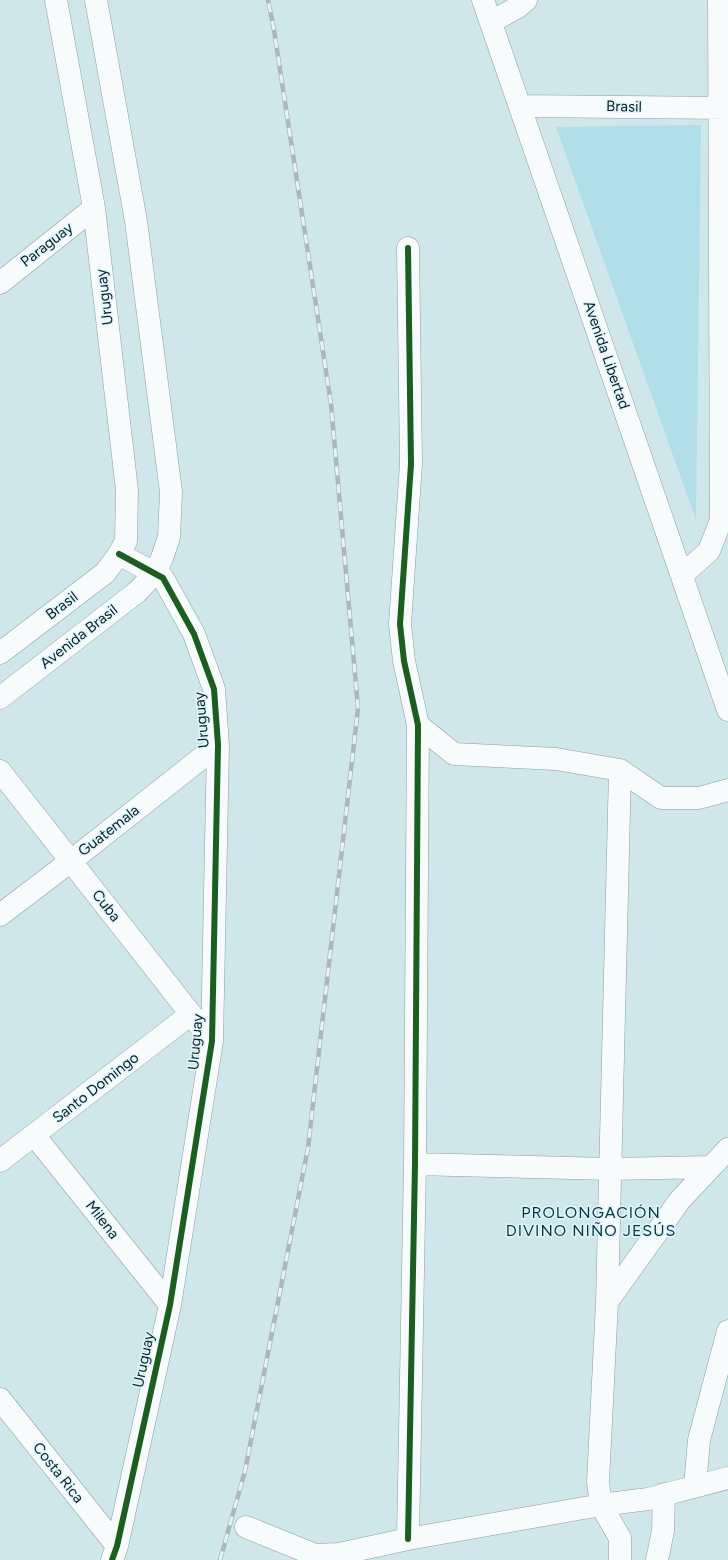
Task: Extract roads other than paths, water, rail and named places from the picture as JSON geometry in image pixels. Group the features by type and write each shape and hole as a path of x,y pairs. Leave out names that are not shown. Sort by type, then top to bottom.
{"street":[{"name":"Uruguay","path":"56,0 94,208 127,490 126,541 119,554 163,578 196,641 214,689 218,745 212,1041 170,1305 114,1553"},
{"path":"96,0 136,221 171,492 169,537 155,573"},
{"name":"Avenida Libertad","path":"483,0 728,710"},
{"path":"491,22 526,0"},
{"path":"682,575 708,551 721,520 724,108 719,0"},
{"name":"Brasil","path":"520,106 724,108"},
{"name":"Paraguay","path":"0,283 94,208"},
{"path":"408,248 411,464 400,624 404,661 418,725 415,1164 408,1538"},
{"name":"Brasil","path":"0,653 105,573 119,554"},
{"name":"Avenida Brasil","path":"0,698 137,592 155,573"},
{"path":"418,725 454,754 556,759 620,770 661,798 699,798 728,790"},
{"name":"Guatemala","path":"0,915 218,745"},
{"path":"620,770 607,1302 598,1482 602,1505 620,1538 620,1560"},
{"name":"Cuba","path":"0,771 212,1041"},
{"name":"Santo Domingo","path":"0,1161 191,1014"},
{"name":"Milena","path":"34,1135 170,1305"},
{"path":"607,1302 680,1200 728,1149"},
{"path":"415,1164 610,1170 711,1167"},
{"path":"695,1486 699,1440 728,1331"},
{"name":"Costa Rica","path":"0,1399 114,1553"},
{"path":"246,1527 316,1555 381,1552 408,1538 602,1505 648,1499 728,1478"},
{"path":"657,1560 663,1531 664,1494"}],"railway":[{"path":"220,1560 245,1471 308,1148 358,708 331,404 274,30 268,0"}],"district":[{"name":"PROLONGACIÓN DIVINO NIÑO JESÚS","path":"591,1222"}]}
